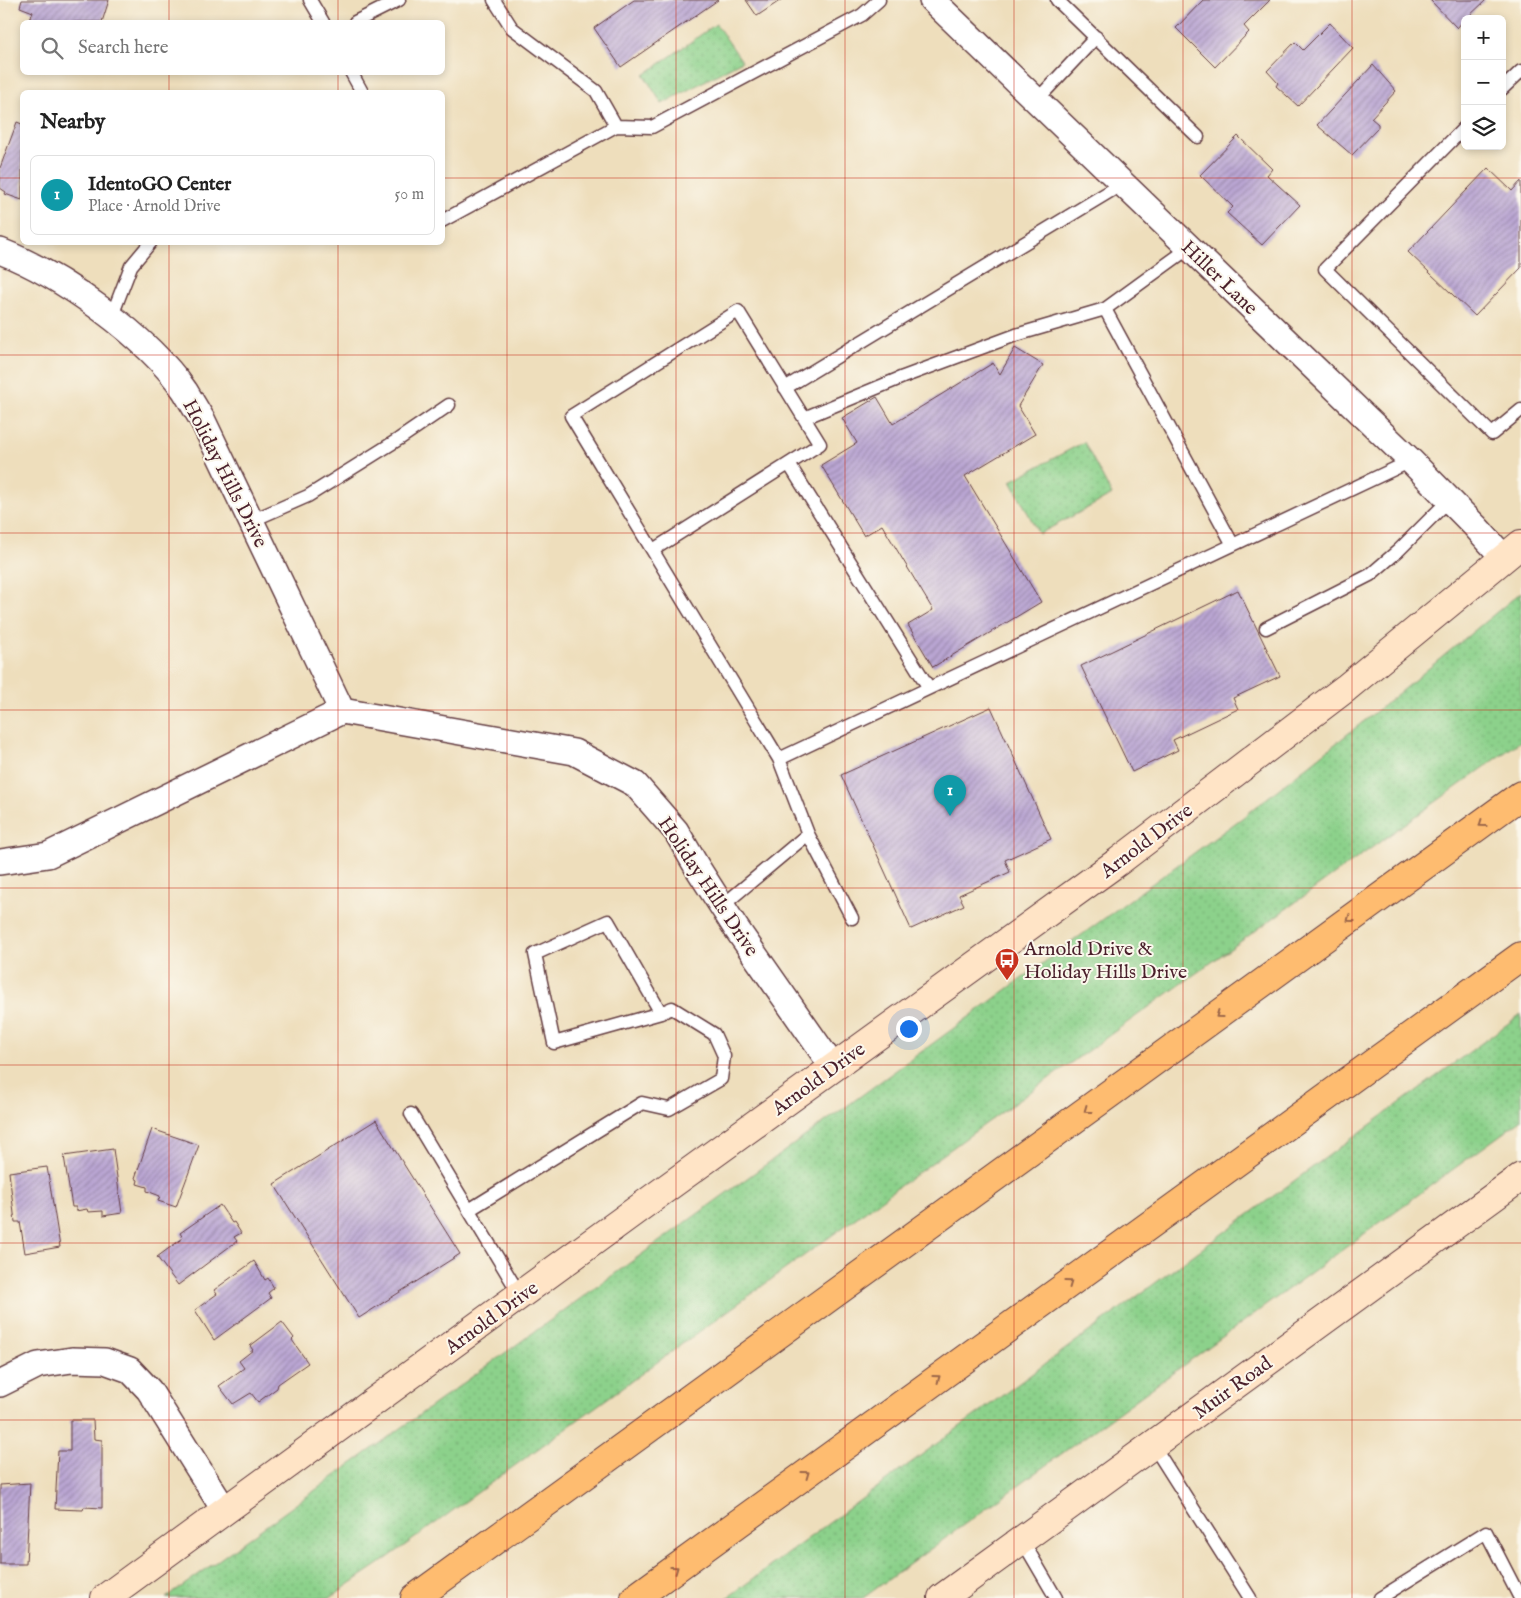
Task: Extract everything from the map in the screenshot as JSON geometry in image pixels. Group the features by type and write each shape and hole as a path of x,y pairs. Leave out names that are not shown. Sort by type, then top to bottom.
{"highway":[{"path":"415,1598 1521,795"},
{"path":"635,1598 1521,956"}],"street":[{"name":"Hiller Lane","path":"932,0 1411,461 1449,500 1512,551"},
{"name":"Holiday Hills Drive","path":"0,251 19,259 60,282 111,318 141,342 184,390 203,421 342,711 574,752 636,784 676,831 722,906 833,1068"},
{"name":"Arnold Drive","path":"105,1598 1118,862 1346,688 1512,551"},
{"path":"0,862 48,855 342,711"},
{"name":"Muir Road","path":"942,1598 1521,1177"},
{"path":"0,1384 38,1366 72,1360 105,1361 130,1370 149,1390 225,1511"}],"lane":[{"path":"310,0 322,20"},
{"path":"360,20 399,0"},
{"path":"494,0 512,28 596,91 616,126"},
{"path":"445,218 616,126 652,127 862,15 879,0"},
{"path":"1058,0 1198,137"},
{"path":"1036,101 1096,37"},
{"path":"1506,86 1521,71"},
{"path":"353,75 361,90"},
{"path":"1461,131 1325,269 1492,434 1521,410"},
{"path":"785,388 1122,184"},
{"path":"111,318 131,266 148,245"},
{"path":"804,418 903,377 1016,335 1105,309 1189,248"},
{"path":"1105,309 1233,545"},
{"path":"653,550 820,444 738,310 571,416 779,759 808,834 852,918"},
{"path":"251,521 308,496 449,405"},
{"path":"779,759 1411,461"},
{"path":"789,464 929,688"},
{"path":"1266,628 1370,575 1399,550 1449,500"},
{"path":"722,906 808,834"},
{"path":"469,1210 642,1103 669,1109 722,1079 724,1056 714,1034 672,1008 661,1013 554,1043 535,954 608,922 661,1013"},
{"path":"411,1114 520,1295"},
{"path":"1153,1444 1250,1598"},
{"path":"1380,1598 1486,1532 1520,1598"},
{"path":"1022,1540 1056,1598"}],"green space":[{"path":"716,24 742,61 662,104 644,75"},
{"path":"1084,442 1112,495 1039,534 1011,481"},
{"path":"1521,592 1521,741 977,1130 382,1562 329,1598 166,1598 1242,818 1383,706"},
{"path":"1521,1014 1521,1120 863,1598 727,1598"}],"building":[{"path":"22,0 109,0 103,20 30,20 33,12 20,7"},
{"path":"634,0 718,0 621,67 594,28"},
{"path":"746,0 781,0 757,16"},
{"path":"1203,0 1270,0 1244,26 1249,32 1215,67 1176,28"},
{"path":"1430,0 1486,0 1470,15 1461,15 1461,24 1457,28"},
{"path":"1330,23 1353,48 1298,106 1276,86 1278,83 1267,71 1295,42 1303,50"},
{"path":"1373,65 1396,91 1371,118 1378,124 1378,128 1352,155 1317,125"},
{"path":"17,122 20,123 20,199 5,194 6,192 0,188 0,168"},
{"path":"1238,136 1272,169 1267,175 1300,205 1262,245 1227,213 1233,207 1200,175"},
{"path":"1488,168 1512,191 1521,181 1521,268 1475,316 1408,252"},
{"path":"1015,348 1043,365 1018,406 1035,434 965,476 1041,602 933,667 908,625 933,610 882,525 864,536 821,465 857,443 842,418 877,397 893,424 993,363 1000,374"},
{"path":"1238,590 1280,676 1233,698 1238,709 1173,740 1178,750 1132,772 1081,666"},
{"path":"991,707 1051,839 1005,860 1010,872 959,895 964,905 911,929 841,775"},
{"path":"376,1120 460,1254 359,1318 274,1184"},
{"path":"152,1129 199,1145 176,1207 158,1201 160,1196 147,1191 147,1187 137,1184 138,1180 135,1178"},
{"path":"113,1149 122,1213 103,1216 103,1211 88,1212 87,1209 76,1211 76,1207 72,1207 64,1156"},
{"path":"47,1167 60,1247 25,1253 20,1222 15,1222 9,1172"},
{"path":"220,1205 241,1233 234,1237 237,1241 178,1285 157,1257 183,1238 180,1233"},
{"path":"254,1261 265,1280 268,1278 274,1288 268,1293 271,1298 214,1340 195,1310 217,1294 214,1290"},
{"path":"282,1322 294,1338 292,1340 308,1363 278,1384 277,1388 258,1402 251,1393 233,1404 219,1386 244,1368 239,1361 253,1350 250,1346"},
{"path":"70,1420 93,1420 94,1439 102,1440 102,1508 84,1507 83,1510 55,1509 58,1451 70,1451"},
{"path":"30,1483 26,1564 0,1564 0,1485"}],"place":[{"name":"IdentoGO Center","path":"950,816"},
{"name":"Arnold Drive & Holiday Hills Drive","path":"1007,981"}]}
